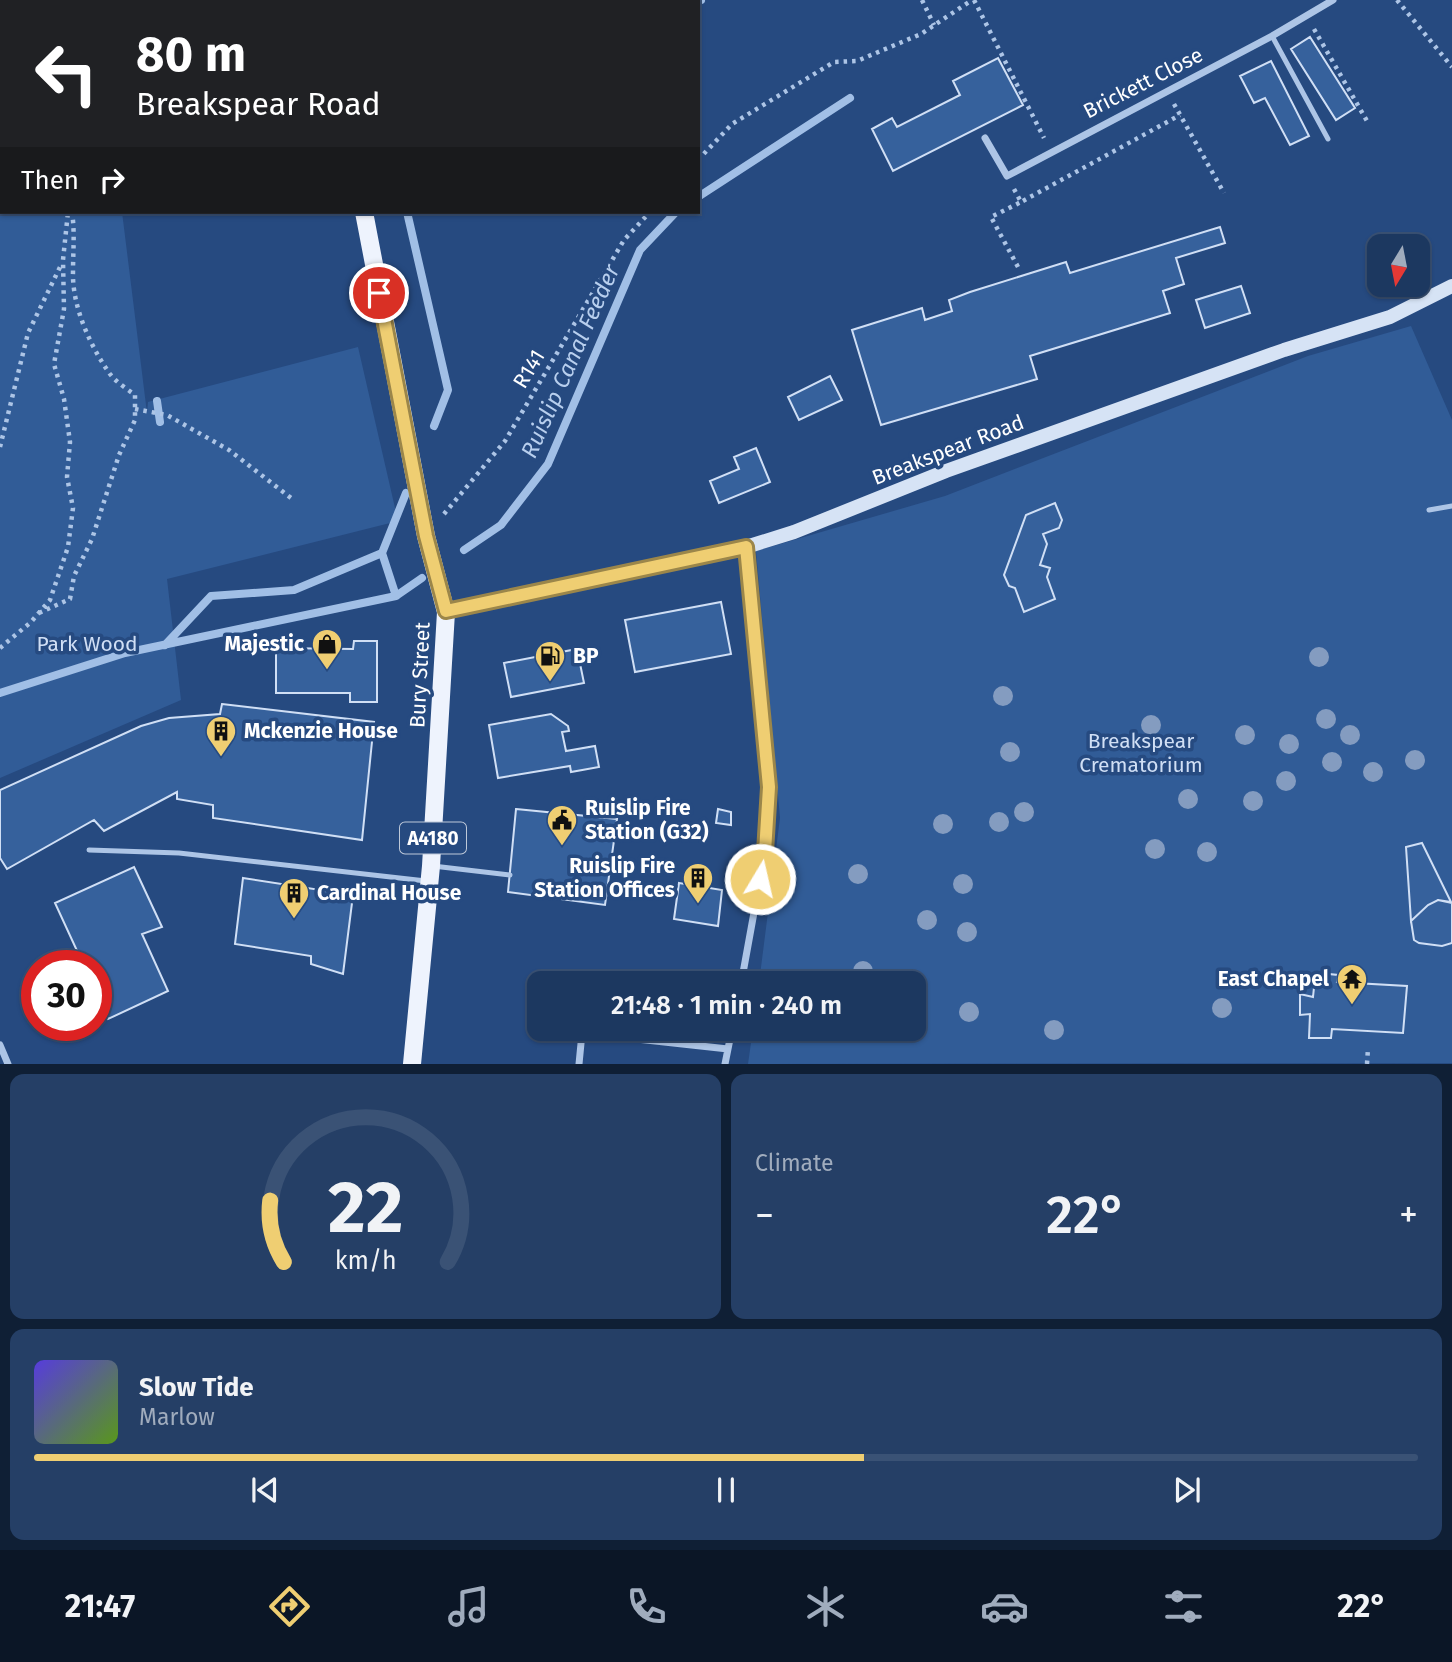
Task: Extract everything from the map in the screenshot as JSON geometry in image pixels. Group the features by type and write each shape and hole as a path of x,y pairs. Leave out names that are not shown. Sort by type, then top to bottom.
{"main road":[{"name":"Bury Street","path":"364,214 426,536 446,611 430,874 412,1063"}],"street":[{"name":"Brickett Close","path":"1007,176 1272,36 1333,0"},
{"path":"985,138 1007,176"},
{"name":"Breakspear Road","path":"446,611 746,547 794,532 946,471 1284,350 1390,317 1452,286"},
{"path":"743,971 765,852 769,787 746,547"},
{"path":"579,1063 581,1041"},
{"path":"663,1041 728,1049"},
{"path":"725,1063 730,1041"},
{"path":"0,1045 8,1063"}],"lane":[{"path":"1272,36 1328,139"},
{"path":"1429,510 1452,506"},
{"path":"89,850 179,853 430,874 510,875"}],"path":[{"path":"922,0 934,25"},
{"path":"700,158 732,124 834,62 857,61 921,34 973,0 1051,151"},
{"path":"1396,0 1452,67"},
{"path":"1307,17 1367,121"},
{"path":"1167,91 1224,193"},
{"path":"1018,267 990,217 1180,115"},
{"path":"1007,176 1021,202"},
{"path":"0,648 50,600 68,547 73,508 67,477 70,442 64,399 54,364 64,309 63,260 70,214"},
{"path":"39,613 70,599 74,576 92,539 119,455 135,420 135,395 111,376 92,343 79,312 72,274 76,237 70,214"},
{"name":"R141","path":"426,536 505,441 624,240 648,214"},
{"path":"0,447 28,332 63,260"},
{"path":"135,409 167,415 229,450 291,498"},
{"path":"1367,1063 1368,1048"}],"green space":[{"name":"Park Wood","path":"0,214 122,214 147,413 148,402 358,347 398,521 167,579 181,700 0,778"},
{"name":"Breakspear Crematorium","path":"1411,326 1452,420 1452,1063 748,1064 751,1041 926,1041 926,971 761,971 780,818 756,551 945,496 1308,356"}],"building":[{"path":"1310,37 1355,108 1336,120 1291,49"},
{"path":"998,58 1023,105 893,171 872,129 892,118 897,127 960,95 953,81"},
{"path":"1271,61 1309,136 1290,145 1265,98 1254,103 1240,76"},
{"path":"1220,227 1225,243 1176,258 1184,284 1163,291 1170,313 1030,356 1037,379 881,425 852,330 922,308 925,320 952,311 949,300 970,292 1066,262 1070,273"},
{"path":"1241,286 1250,313 1205,328 1196,300"},
{"path":"830,376 842,400 799,420 788,397"},
{"path":"756,448 770,482 719,503 710,481 739,469 734,457"},
{"path":"1055,503 1062,520 1059,528 1043,534 1047,544 1040,565 1050,568 1047,577 1055,599 1024,612 1015,588 1009,586 1004,575 1026,515"},
{"path":"721,602 731,654 635,672 625,620"},
{"name":"Majestic","path":"354,641 377,641 377,702 350,702 350,693 276,693 276,648 353,649"},
{"path":"577,649 584,683 511,697 504,663"},
{"name":"Mckenzie House","path":"222,704 374,722 362,840 213,818 213,805 177,799 177,792 104,831 94,820 7,869 0,858 0,790 141,726 169,718 220,714"},
{"path":"551,714 568,726 569,731 562,732 566,751 595,746 599,767 571,772 570,766 498,778 489,725"},
{"name":"Ruislip Fire Station (G32)","path":"516,809 617,819 605,905 508,892"},
{"path":"718,809 731,812 731,825 716,823"},
{"path":"1422,843 1451,902 1438,900 1428,905 1411,921 1406,847"},
{"path":"134,867 162,927 142,934 168,991 112,1017 112,950 77,950 55,903"},
{"name":"Cardinal House","path":"243,878 353,895 343,974 311,964 311,956 235,944"},
{"name":"Ruislip Fire Station Offices","path":"679,883 722,890 718,926 674,919"},
{"path":"1438,900 1452,903 1452,943 1442,946 1419,943 1414,940 1411,921 1428,905"},
{"name":"East Chapel","path":"1319,973 1338,975 1337,982 1407,986 1403,1033 1332,1029 1331,1038 1309,1038 1310,1014 1300,1015 1300,994 1313,997 1315,978"}],"waterway":[{"name":"Ruislip Canal Feeder","path":"700,196 850,98"},
{"path":"407,214 448,390 434,426"},
{"name":"Ruislip Canal Feeder","path":"464,550 501,525 548,464 640,250 674,214"},
{"path":"157,401 160,422"},
{"path":"165,645 211,596 294,590 382,553 406,493"},
{"path":"382,553 396,596"},
{"name":"Ruislip Canal Feeder","path":"0,693 125,653 396,596 422,578"}],"place":[{"name":"Majestic","path":"327,671"},
{"name":"BP","path":"550,683"},
{"name":"Mckenzie House","path":"221,758"},
{"name":"Ruislip Fire Station (G32)","path":"562,847"},
{"name":"Ruislip Fire Station Offices","path":"698,905"},
{"name":"Cardinal House","path":"294,920"},
{"name":"East Chapel","path":"1352,1006"}],"route":[{"path":"379,293 426,536 446,611 746,547 769,787 765,852 760,879"}]}
